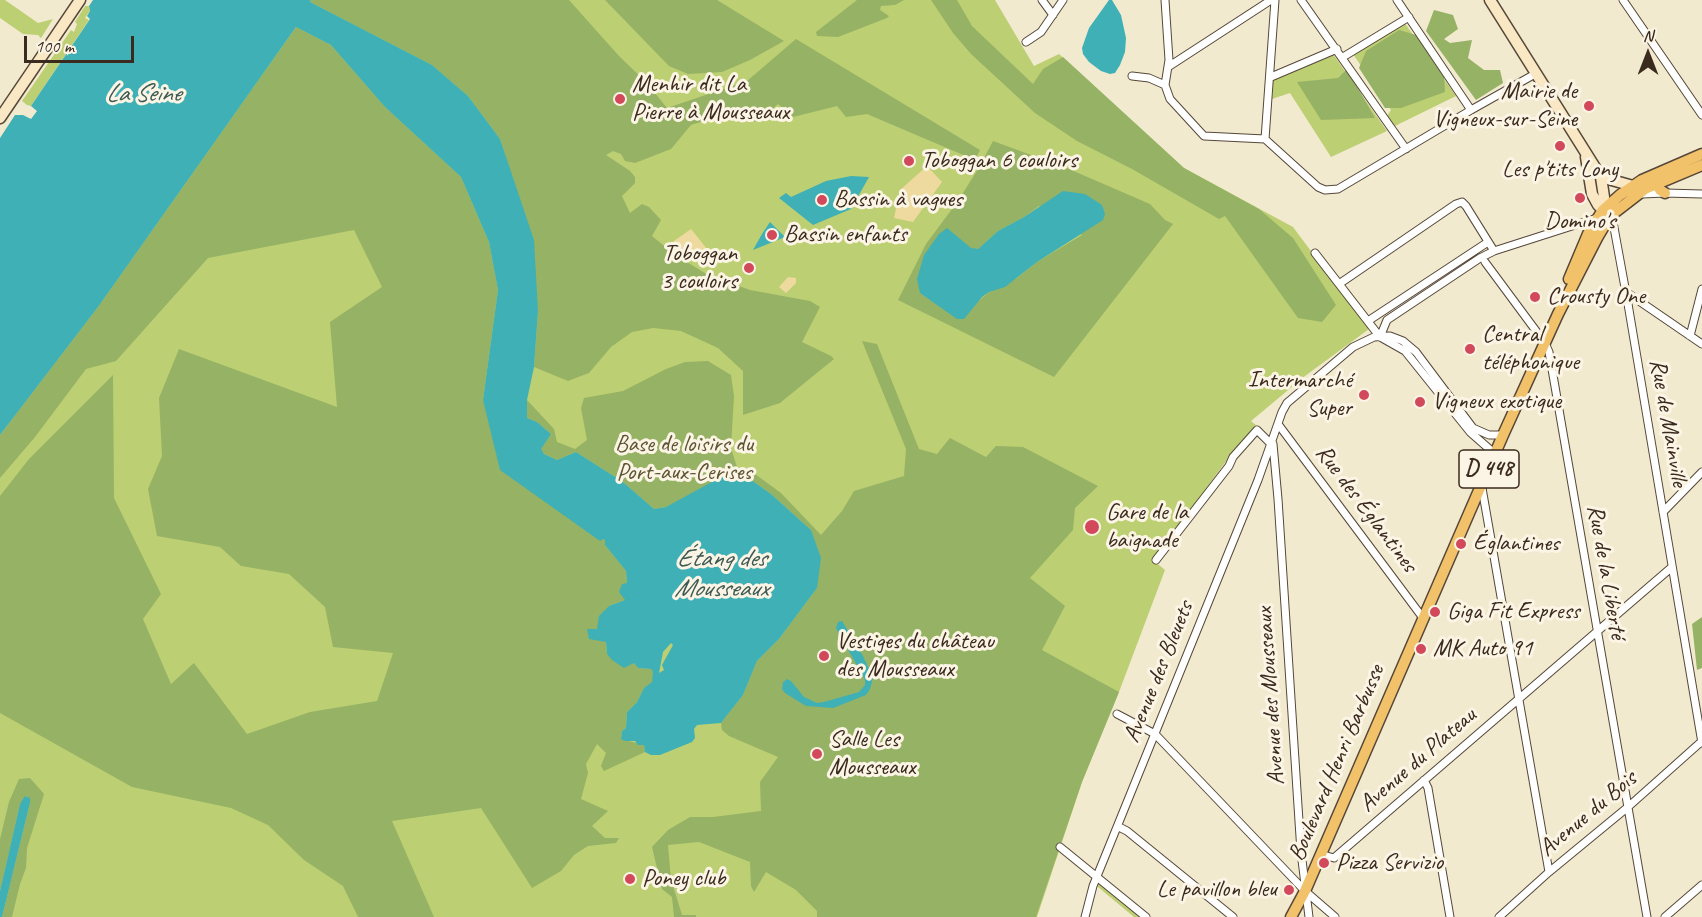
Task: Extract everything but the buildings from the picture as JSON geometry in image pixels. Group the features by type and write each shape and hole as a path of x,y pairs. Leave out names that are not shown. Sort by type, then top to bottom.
{"main road":[{"name":"D 448","path":"1558,314 1566,285 1588,234 1604,214 1634,191 1702,155"},
{"name":"D 448","path":"1659,179 1702,165"},
{"path":"1659,179 1660,190 1665,192"},
{"name":"D 448","path":"1421,621 1604,214"},
{"name":"Boulevard Henri Barbusse","path":"1291,917 1305,891 1421,621"}],"street":[{"path":"0,118 80,0"},
{"path":"1041,0 1053,15"},
{"path":"1026,42 1041,33 1062,0"},
{"path":"1165,0 1169,60 1165,85 1170,99 1204,135 1265,139 1318,187 1325,190 1338,189 1535,74"},
{"path":"1168,67 1273,0"},
{"path":"1265,139 1273,0"},
{"path":"1301,0 1406,149"},
{"path":"1397,0 1470,110"},
{"path":"1490,0 1601,177 1604,214"},
{"path":"1623,0 1702,115"},
{"path":"1343,57 1409,17"},
{"path":"1270,77 1337,49"},
{"path":"1132,76 1149,78 1165,85"},
{"path":"1585,154 1592,194 1604,214"},
{"path":"1601,177 1634,191 1702,194"},
{"path":"1659,179 1687,193"},
{"path":"1339,284 1462,202 1494,251"},
{"path":"1380,337 1387,320 1480,258 1494,251 1604,214"},
{"name":"Rue de Mainville","path":"1604,214 1613,222 1626,292 1702,742"},
{"path":"1368,321 1488,242"},
{"path":"1315,253 1380,337 1401,346 1470,432 1495,454"},
{"path":"1485,262 1545,343"},
{"path":"1690,336 1702,289"},
{"path":"1626,292 1702,345"},
{"path":"1380,337 1396,337 1410,345 1473,428 1489,435 1503,435"},
{"name":"Avenue des Bleuets","path":"1085,917 1097,878 1287,403 1353,347 1365,339 1380,337"},
{"name":"Rue de la Liberté","path":"1545,343 1549,352 1647,917"},
{"name":"Rue des Églantines","path":"1278,424 1421,621"},
{"path":"1156,560 1229,466 1233,457 1257,430 1272,442"},
{"name":"Avenue des Mousseaux","path":"1272,442 1278,499 1301,852 1309,917"},
{"path":"1663,512 1702,472"},
{"path":"1482,485 1549,872"},
{"name":"Avenue du Plateau","path":"1320,854 1334,858 1672,567"},
{"path":"1117,714 1155,734 1305,891 1335,917"},
{"name":"Avenue du Bois","path":"1499,917 1702,742"},
{"path":"1424,780 1428,788 1450,917"},
{"path":"1119,827 1127,831 1233,917"},
{"path":"1060,848 1146,917"},
{"path":"1665,917 1702,885"}],"green space":[{"path":"0,0 5,0 38,23 53,19 41,38 38,35 23,34 0,18"},
{"name":"Base de loisirs du Port-aux-Cerises","path":"311,0 995,0 1034,66 1059,54 1184,168 1293,227 1369,329 1305,376 1251,421 1257,426 1227,460 1153,560 1165,570 1082,782 1037,917 0,917 0,435 296,27"},
{"path":"311,0 569,0 619,56 647,83 667,108 747,81 796,39 980,150 975,160 867,114 846,117 837,106 793,117 778,104 759,122 720,116 691,125 671,149 635,163 625,161 621,154 613,151 606,155 635,177 635,183 622,196 630,213 642,204 649,207 661,220 652,236 674,254 708,275 750,290 810,301 820,307 802,342 834,359 780,403 743,415 743,371 718,348 681,331 653,328 632,332 611,347 589,373 568,381 534,367 538,311 516,189 500,139 468,96 432,65 310,2"},
{"path":"605,0 717,0 784,41 722,72 688,74 669,66"},
{"path":"857,0 904,0 895,5 881,6 880,10 889,16 887,18 838,37 817,36 816,32"},
{"path":"931,0 957,0 972,26 1033,84 1043,69 1063,57 1184,168 1259,209 1293,238 1336,305 1322,322 1298,318 1225,216 1219,219 1132,169 1077,141 1035,113 971,54 953,33"},
{"path":"85,6 89,6 90,11 85,18 89,20 31,106 27,105 22,101 71,30 74,32 77,24 75,22"},
{"path":"1434,10 1453,15 1458,29 1444,39 1450,43 1472,40 1468,58 1484,70 1500,70 1503,83 1476,100 1426,31"},
{"path":"1404,22 1456,96 1395,126 1387,116 1391,110 1353,54"},
{"path":"296,27 331,45 385,107 461,177 489,242 498,290 483,400 606,541 605,545 626,571 625,600 609,606 597,629 587,629 606,642 607,654 634,663 638,668 651,669 653,672 653,682 644,688 637,702 627,712 626,728 622,731 621,739 644,745 645,752 604,771 601,766 606,753 597,744 586,764 588,773 581,799 608,811 592,826 605,838 619,838 616,843 588,846 574,855 561,871 532,888 481,808 392,821 434,917 358,917 343,886 304,860 268,825 231,808 132,787 0,713 0,496 29,459 113,375 114,498 161,594 143,619 171,684 194,663 247,734 310,712 377,701 393,653 333,647 325,607 289,574 241,566 220,547 157,536 148,489 162,456 159,398 179,349 337,407 330,322 382,287 354,230 208,258 116,361 86,369 35,437 0,478 0,435 98,307"},
{"path":"1399,30 1416,35 1444,74 1445,92 1401,108 1385,108 1359,68 1366,51"},
{"path":"1333,54 1387,131 1331,157 1290,93 1272,99 1273,80"},
{"path":"1347,69 1375,118 1321,120 1297,82 1338,78"},
{"path":"993,141 1069,169 1150,204 1165,220 1173,224 1054,377 898,300 926,244 978,169","holes":["1039,206 1082,235 1037,262 1017,278 989,292 975,304 941,307 920,293 971,249 978,249 998,231"]},
{"path":"862,341 877,344 919,449 937,454 950,438 986,457 996,446 1023,447 1098,486 1075,508 1073,530 1030,578 1065,606 1042,650 1119,692 1082,782 1036,917 817,917 817,911 796,890 766,872 754,892 751,886 750,862 699,842 668,845 671,879 682,915 696,915 696,917 674,917 672,897 662,889 652,847 668,830 690,817 713,817 761,811 760,782 778,757 729,736 722,730 721,723 743,695 757,661 779,639 817,588 811,530 771,494 740,472 666,507 654,509 623,482 576,452 557,460 544,454 540,449 551,434 537,422 527,418 527,400 554,429 557,442 575,449 587,440 581,408 584,398 623,391 685,362 708,361 731,375 734,396 731,448 737,467 755,474 781,493 821,535 842,511 854,491 904,476 906,449"},
{"path":"1702,617 1702,668 1697,670 1692,624"},
{"path":"30,778 44,794 27,848 26,868 12,917 2,917 30,803 27,796 20,804 0,891 0,839 9,802 19,779"},
{"path":"1099,882 1141,917 1134,917 1098,887"}],"sand":[{"path":"927,166 942,182 913,222 894,218 900,190"},
{"path":"691,229 707,249 702,261 672,247 674,241"},
{"path":"788,277 796,278 796,283 786,293 779,287"}],"water":[{"path":"93,0 311,0 310,2 432,65 468,96 500,139 534,240 538,311 534,367 527,400 527,418 537,422 551,434 541,449 544,454 557,460 576,452 623,482 654,509 666,507 730,472 740,472 771,494 811,530 821,558 817,588 779,639 757,661 743,695 721,723 697,725 692,742 660,755 645,752 644,745 638,745 635,741 621,739 622,731 626,728 627,712 637,702 644,688 652,682 653,672 651,669 638,668 634,663 624,668 607,654 606,642 589,639 587,629 597,629 599,616 609,606 625,600 619,592 622,584 627,583 626,571 605,545 605,540 600,541 500,470 483,400 498,290 489,242 461,177 385,107 331,45 296,27 98,307 0,435 0,138 15,115 23,115 31,119 37,111 31,106 90,19 87,16 90,11 89,6","holes":["671,643 673,645 662,665 664,670 659,673 663,652"]},
{"path":"1109,0 1112,0 1121,15 1126,38 1125,52 1120,65 1115,73 1110,74 1101,71 1089,62 1082,48 1089,28"},
{"name":"Bassin à vagues","path":"851,176 869,177 851,209 813,225 779,198 786,193 791,197 826,181"},
{"path":"1063,191 1085,194 1102,205 1105,214 1103,220 1037,262 1005,287 989,292 964,319 957,319 920,293 917,279 924,255 939,234 947,228 971,248 978,249 998,231"},
{"name":"Bassin enfants","path":"770,222 785,237 753,250 762,234"},
{"path":"842,621 873,678 870,689 866,695 833,708 806,706 785,693 782,689 783,682 787,679 791,681 804,697 817,703 859,692 865,685 865,680 836,628 838,622"},
{"path":"25,796 30,798 30,803 2,917 0,917 0,891 20,804"}],"place":[{"name":"Menhir dit La Pierre à Mousseaux","path":"620,99"},
{"name":"Mairie de Vigneux-sur-Seine","path":"1589,106"},
{"name":"Les p'tits Lony","path":"1560,146"},
{"name":"Toboggan 6 couloirs","path":"909,161"},
{"name":"Domino's","path":"1580,198"},
{"name":"Bassin à vagues","path":"822,200"},
{"name":"Bassin enfants","path":"772,235"},
{"name":"Toboggan 3 couloirs","path":"749,268"},
{"name":"Crousty One","path":"1535,297"},
{"name":"Central téléphonique","path":"1470,349"},
{"name":"Intermarché Super","path":"1364,395"},
{"name":"Vigneux exotique","path":"1420,402"},
{"name":"Gare de la baignade","path":"1092,527"},
{"name":"Églantines","path":"1461,544"},
{"name":"Giga Fit Express","path":"1435,612"},
{"name":"MK Auto 91","path":"1421,649"},
{"name":"Vestiges du château des Mousseaux","path":"824,656"},
{"name":"Salle Les Mousseaux","path":"817,754"},
{"name":"Pizza Servizio","path":"1324,863"},
{"name":"Poney club","path":"630,879"},
{"name":"Le pavillon bleu","path":"1289,890"}],"water label":[{"name":"La Seine","path":"143,94"},
{"name":"Étang des Mousseaux","path":"721,574"}]}
